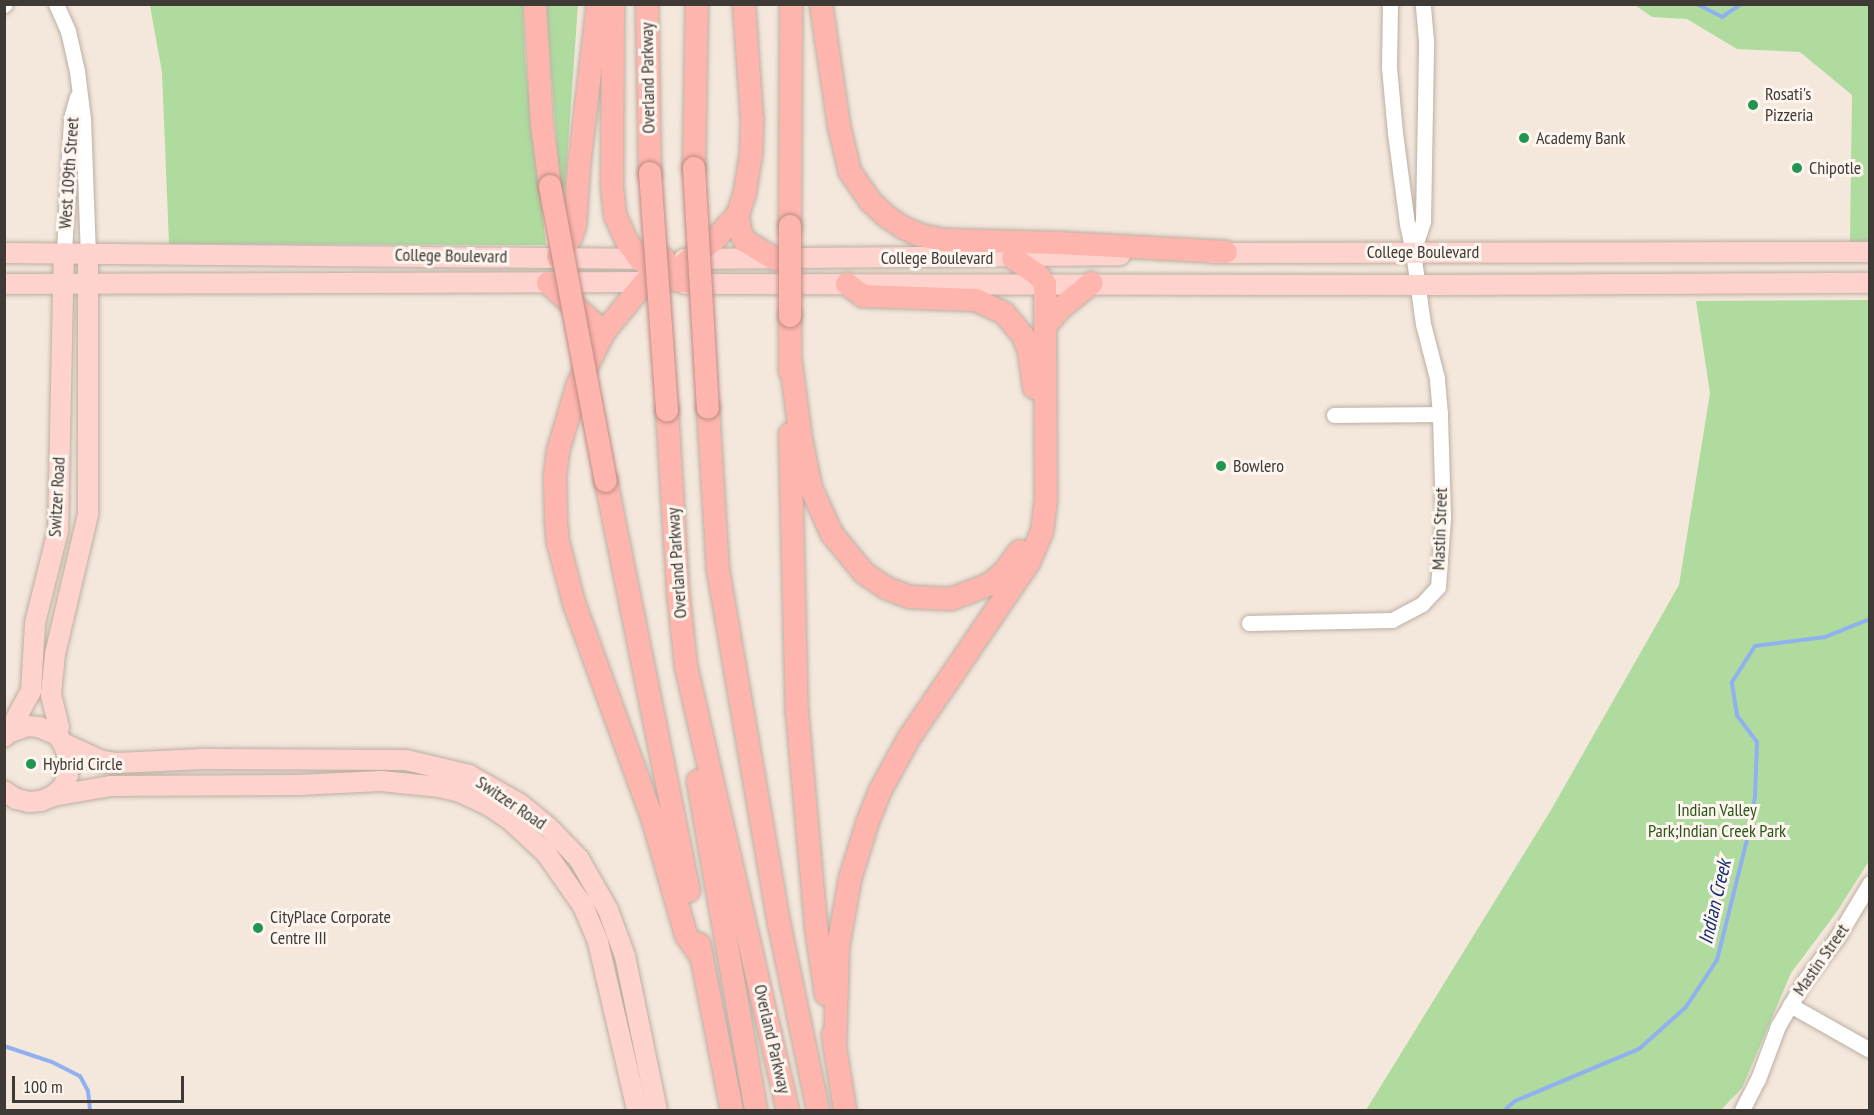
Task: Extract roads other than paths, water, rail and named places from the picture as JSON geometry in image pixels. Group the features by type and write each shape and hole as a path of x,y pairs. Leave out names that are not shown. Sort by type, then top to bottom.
{"highway":[{"path":"535,4 542,125 550,186 606,481 732,1110"},
{"path":"558,257 571,237 575,225 579,166 598,4"},
{"path":"613,4 613,202 620,229 655,271 700,284"},
{"name":"Overland Parkway","path":"647,4 650,173 668,410 678,591 686,666 788,1110"},
{"name":"Overland Parkway","path":"697,4 694,168 711,488 720,581 779,923 818,1110"},
{"path":"744,4 752,119 751,155 745,192 738,214 740,230 745,241 775,259"},
{"path":"791,4 790,497 797,712 816,927 845,1110"},
{"path":"820,4 839,126 850,172 870,201 904,228 920,236 943,240 1059,243 1226,252"},
{"path":"702,958 686,934 652,817 574,603 558,542 554,496 558,451 578,384 604,332 655,271 688,259 715,239 738,214"},
{"path":"835,1049 840,938 850,879 872,811 909,738 1029,562 1042,532 1046,500 1047,324 1045,284 1038,274 1014,258"},
{"path":"548,283 604,332"},
{"path":"1047,324 1062,307 1092,283"},
{"path":"790,357 801,439 811,488 832,534 864,573 898,594 938,600 951,599 978,590 1004,572 1022,548 1032,518 1033,367 1023,336 1004,313 976,300 863,296 847,284"},
{"path":"686,666 696,767 756,1110"}],"main road":[{"name":"College Boulevard","path":"688,259 1014,258 1226,252 1869,252"},
{"name":"College Boulevard","path":"4,253 558,257 655,271"},
{"name":"Switzer Road","path":"6,736 31,691 35,623 59,521 64,253"},
{"name":"Switzer Road","path":"88,253 86,525 55,654 51,694 60,739 102,761 110,762 203,759 406,760 469,775 514,812 564,841 579,859 598,890 625,956 657,1110"},
{"name":"College Boulevard","path":"4,284 548,283 655,271"},
{"name":"College Boulevard","path":"700,284 1869,283"},
{"path":"59,521 86,525"},
{"path":"6,736 33,726 60,739 70,762 63,786 53,795"},
{"path":"203,759 204,786"},
{"name":"Switzer Road","path":"4,790 16,799 28,802 41,801 53,795 111,786 299,785 381,781 423,784 475,798 514,812 583,906 598,942 637,1110"},
{"path":"625,1052 645,1048"}],"street":[{"name":"West 109th Street","path":"56,4 74,48 78,94 83,119 88,253"},
{"name":"Mastin Street","path":"1249,623 1392,620 1422,604 1438,587 1443,518 1440,414 1437,378 1423,324 1407,224 1395,130 1389,67 1390,4"},
{"name":"Mastin Street","path":"1413,252 1423,221 1426,41 1423,4"},
{"name":"West 109th Street","path":"64,253 71,118 78,94"},
{"path":"68,178 86,179"},
{"path":"1334,415 1440,414"},
{"name":"Mastin Street","path":"1742,1110 1790,1005 1839,936 1869,883"},
{"name":"Mastin Street","path":"1790,1005 1868,1050"}],"waterway":[{"path":"1697,4 1722,17 1741,4"},
{"name":"Indian Creek","path":"1505,1110 1515,1101 1639,1049 1686,1007 1717,960 1746,844 1755,797 1757,742 1737,715 1732,682 1755,646 1825,637 1870,619"},
{"path":"7,1047 52,1062 80,1076 88,1091 90,1110"}],"place":[{"name":"Rosati's Pizzeria","path":"1753,105"},
{"name":"Academy Bank","path":"1524,138"},
{"name":"Chipotle","path":"1797,168"},
{"name":"Bowlero","path":"1221,466"},
{"name":"Hybrid Circle","path":"31,764"},
{"name":"CityPlace Corporate Centre III","path":"258,928"}],"park label":[{"name":"Indian Valley Park;Indian Creek Park","path":"1717,821"}]}
